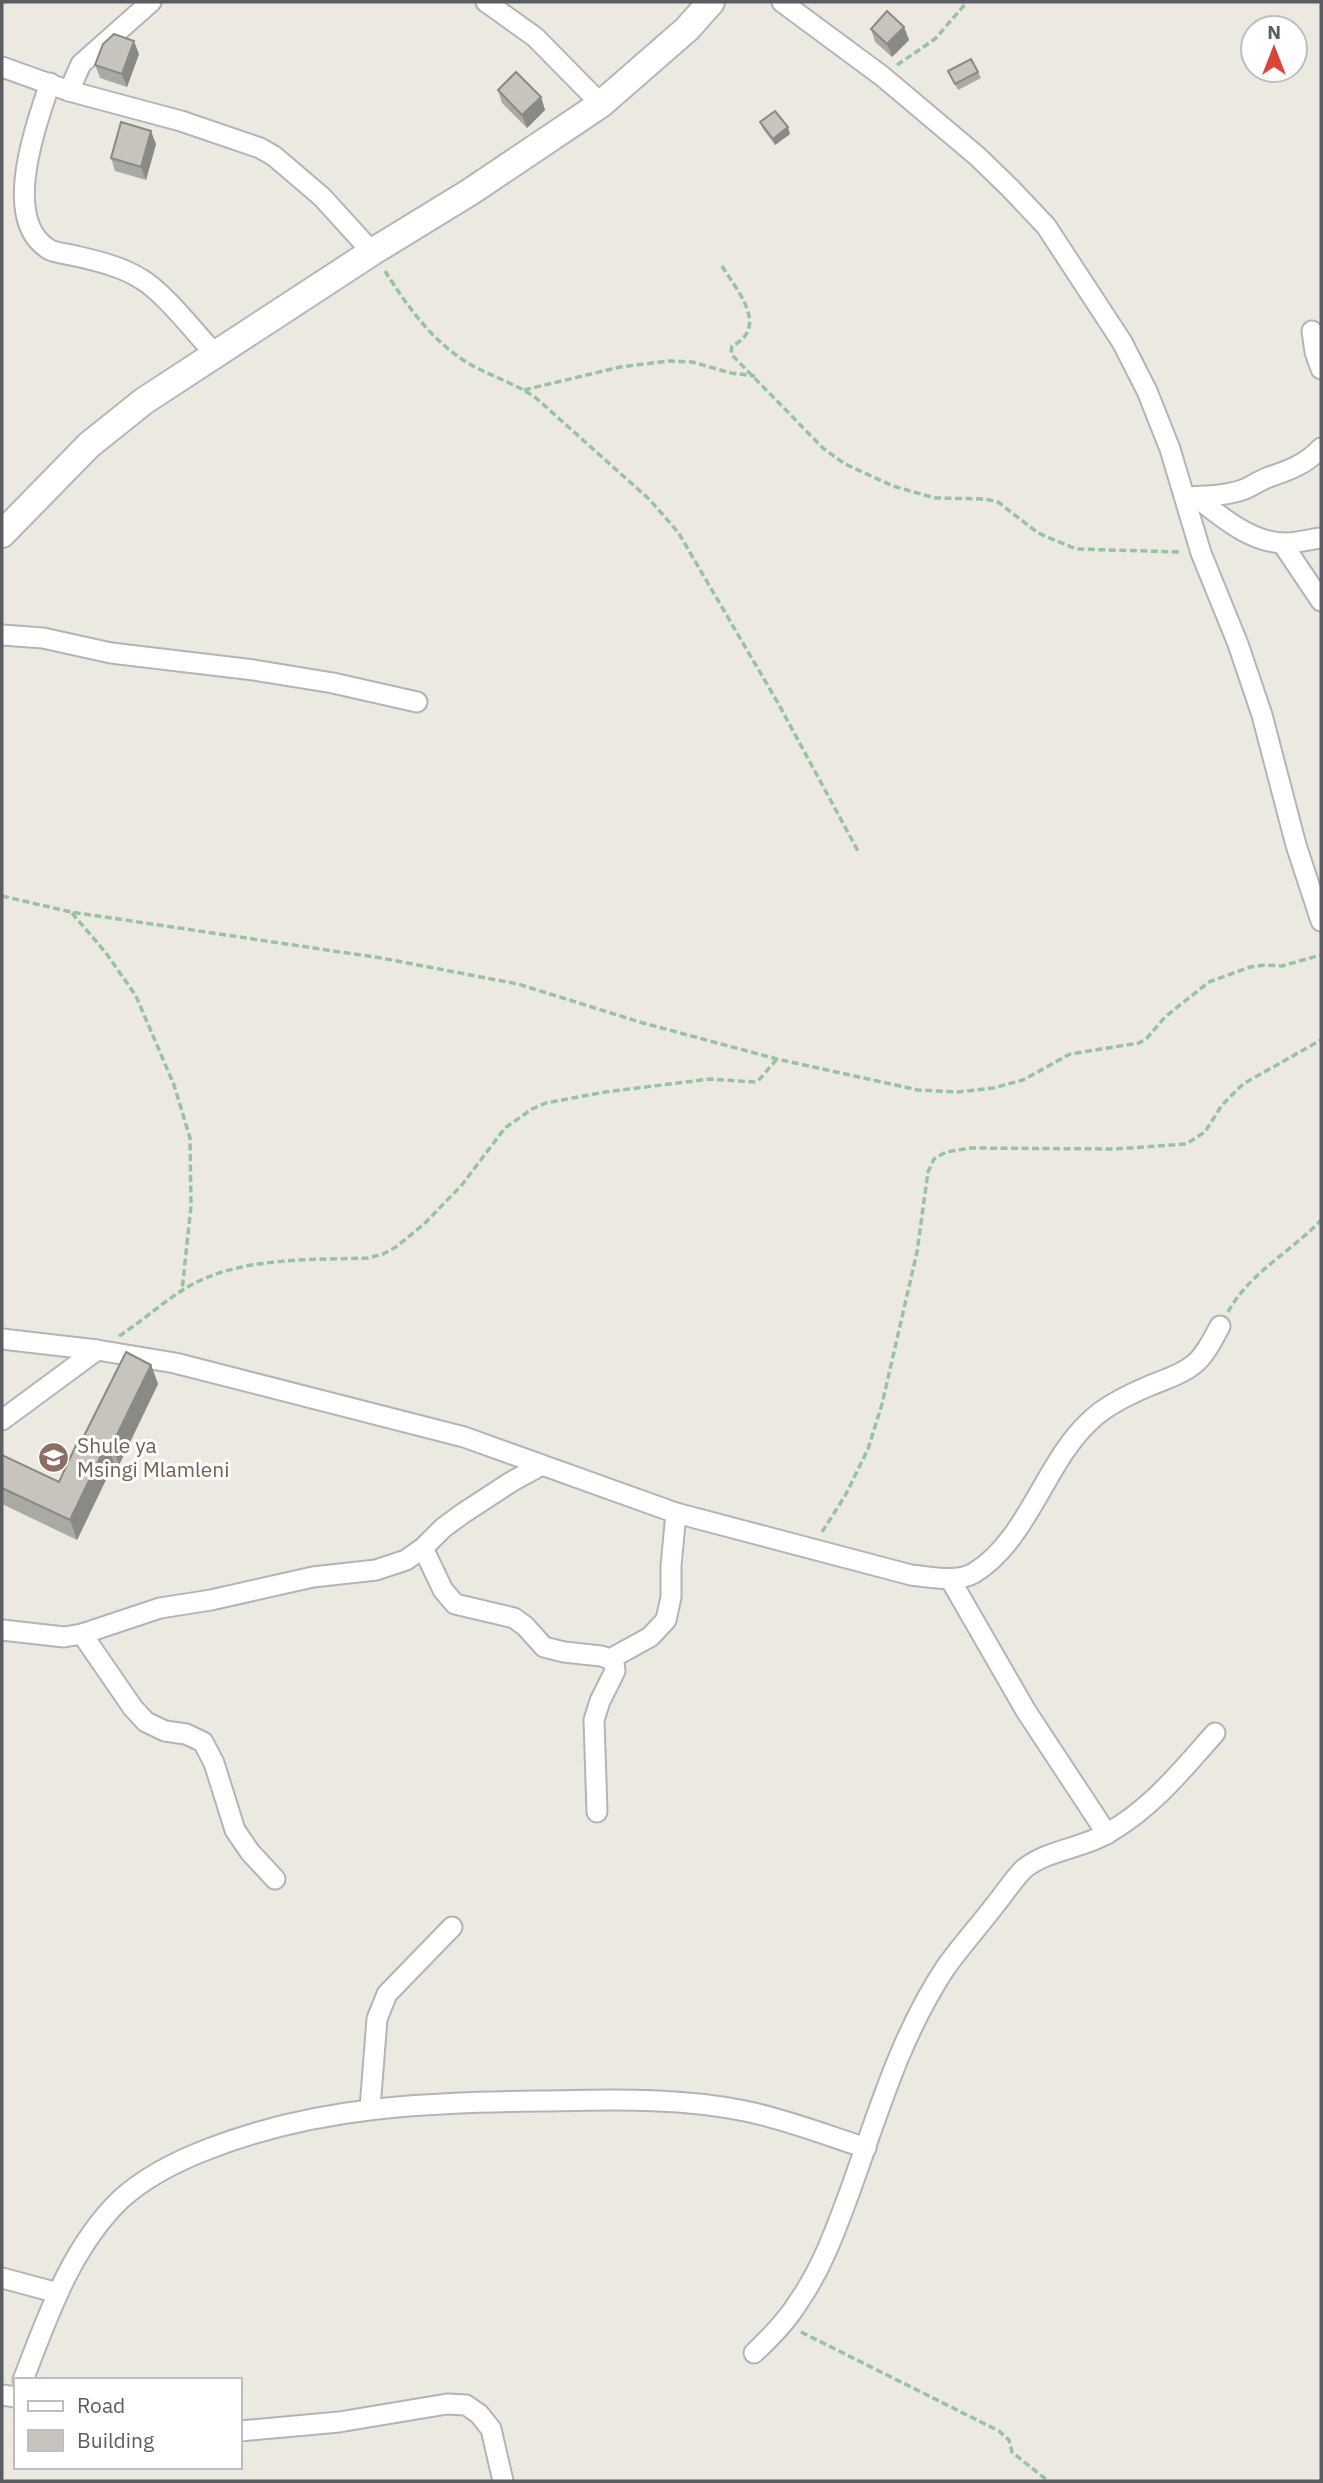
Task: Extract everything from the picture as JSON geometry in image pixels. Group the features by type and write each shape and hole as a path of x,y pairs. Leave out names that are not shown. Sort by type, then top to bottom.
{"main road":[{"path":"2,534 89,445 144,401 372,252 470,192 601,104 687,29 711,2"}],"street":[{"path":"69,91 81,64 150,2"},
{"path":"486,2 535,37 601,104"},
{"path":"782,2 882,76 977,156 1046,226 1122,342 1147,391 1191,497 1201,553 1238,643 1262,715 1296,845 1321,921"},
{"path":"2,67 69,91 181,121 260,148 274,156 322,197 372,252"},
{"path":"50,83 27,151 21,183 20,202 28,229 50,250 88,259 142,279 216,355"},
{"path":"1312,331 1321,369"},
{"path":"1191,497 1221,495 1247,488 1306,462 1321,448"},
{"path":"1191,497 1255,536 1282,543 1321,538"},
{"path":"1282,543 1321,601"},
{"path":"2,635 43,638 111,653 254,670 333,683 417,702"},
{"path":"2,1339 97,1350 175,1363 464,1437 676,1513 911,1575 950,1578 971,1575 994,1558 1034,1503 1078,1432 1092,1418 1142,1389 1194,1365 1210,1345 1220,1326"},
{"path":"2,1420 97,1350"},
{"path":"2,1630 51,1636 82,1634 160,1608 211,1601 313,1577 376,1570 405,1560 462,1514 510,1482 542,1465"},
{"path":"423,1548 443,1590 455,1604 514,1618 525,1626 538,1643 551,1650 610,1659 650,1637 666,1620 671,1597 676,1513"},
{"path":"950,1578 1026,1711 1107,1834"},
{"path":"82,1634 133,1708 146,1722 165,1731 186,1734 203,1742 214,1763 235,1830 250,1852 275,1879"},
{"path":"597,1812 594,1720 615,1671 610,1659"},
{"path":"754,2353 783,2323 819,2268 836,2229 899,2056 915,2019 947,1966 1023,1870 1044,1855 1107,1834 1140,1811 1175,1780 1215,1732"},
{"path":"370,2108 377,2019 387,1994 452,1927"},
{"path":"24,2378 58,2293 86,2239 121,2199 172,2163 286,2123 370,2108 466,2102 645,2099 745,2111 866,2148"},
{"path":"2,2278 58,2293"},
{"path":"242,2431 339,2423 447,2404 466,2405 479,2414 491,2429 503,2481"}],"path":[{"path":"882,76 935,39 966,2"},
{"path":"372,252 417,319 454,354 524,390 555,414 650,500 678,532 778,703 858,851"},
{"path":"722,266 748,310 750,321 747,336 732,346 731,354 824,449 845,464 893,486 935,498 985,499 998,502 1038,533 1076,549 1201,553"},
{"path":"524,390 620,367 668,361 692,362 731,373 755,376"},
{"path":"2,896 71,912 382,958 518,984 643,1023 777,1059 918,1090 958,1093 1023,1080 1069,1054 1139,1043 1180,1004 1209,982 1250,967 1282,966 1321,955"},
{"path":"71,912 106,953 136,996 174,1086 190,1138 191,1206 182,1291"},
{"path":"811,1549 845,1496 868,1449 882,1404 917,1252 928,1172 934,1160 946,1152 970,1148 1114,1149 1186,1144 1205,1132 1222,1105 1243,1084 1321,1040"},
{"path":"97,1350 198,1281 241,1267 266,1263 368,1258 396,1247 424,1224 461,1186 505,1128 516,1118 546,1103 605,1092 710,1079 754,1082 758,1081 777,1059"},
{"path":"1220,1326 1236,1297 1250,1281 1303,1240 1321,1220"},
{"path":"783,2323 999,2431 1009,2440 1012,2452 1048,2481"}],"building":[{"path":"887,11 904,27 887,44 871,29"},
{"path":"114,34 134,41 122,74 95,65 103,44"},
{"path":"971,59 978,72 955,84 948,71"},
{"path":"516,72 541,97 522,115 498,90"},
{"path":"775,111 788,127 773,139 760,122"},
{"path":"121,122 151,131 141,167 111,158"},
{"path":"126,1352 151,1365 112,1445 107,1443 70,1520 2,1488 2,1455 59,1482"}],"place":[{"name":"Shule ya Msingi Mlamleni","path":"54,1458"}]}
